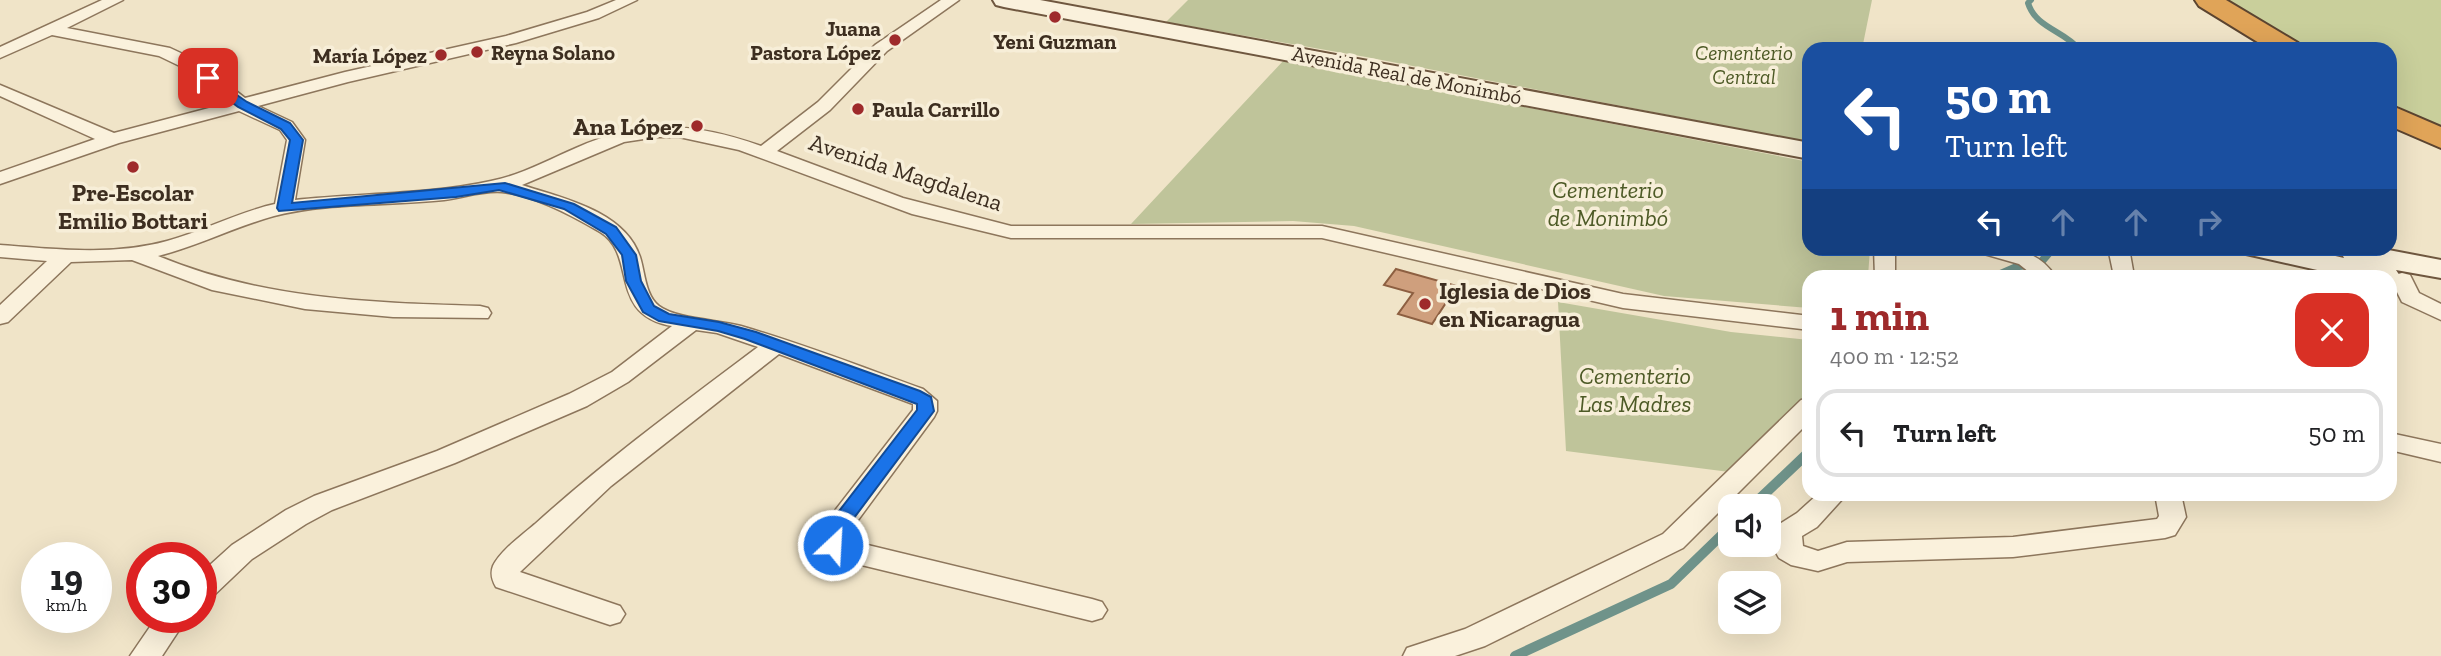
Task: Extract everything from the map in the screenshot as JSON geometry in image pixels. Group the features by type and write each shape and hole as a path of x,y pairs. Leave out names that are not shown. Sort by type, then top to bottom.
{"highway":[{"path":"2186,0 2250,42"},
{"path":"2208,0 2277,42"},
{"path":"2397,106 2441,127"},
{"path":"2397,117 2441,139"}],"street":[{"path":"0,53 115,0"},
{"path":"0,178 111,139 345,76 510,40 593,15 629,0"},
{"path":"766,151 824,106 881,48 951,0"},
{"name":"Avenida Real de Monimbó","path":"1004,0 1802,150"},
{"path":"51,30 164,52 191,65 242,105 286,126 296,140 284,208"},
{"path":"0,90 111,139"},
{"name":"Avenida Magdalena","path":"0,251 64,257 138,255 175,246 284,208 500,186 639,132 686,132 766,151 832,179 970,225 1011,232 1322,232 1623,301 1802,322"},
{"path":"500,186 569,206 611,230 629,255 634,281 648,309 665,318 719,327 914,394 925,401 925,411 833,533 833,545 849,552 1092,610"},
{"path":"138,255 186,276 244,293 373,309 480,313"},
{"path":"2013,256 2027,260 2041,270"},
{"path":"2293,256 2356,270"},
{"path":"2370,256 2441,269"},
{"path":"0,317 64,257"},
{"path":"2397,279 2441,289"},
{"path":"2397,283 2410,297 2441,313"},
{"path":"217,575 242,552 323,503 446,457 578,400 620,377 690,324"},
{"path":"610,614 506,579 506,569 531,543 646,444 774,346"},
{"path":"1418,656 1475,638 1674,541 1802,414"},
{"path":"2397,442 2441,453"},
{"path":"1827,501 1807,520 1788,532 1789,551 1801,558 1818,561 1847,552 2013,547 2165,528 2173,517 2170,501"},
{"path":"145,656 161,633"}],"green space":[{"name":"Cementerio Central","path":"1188,0 1872,0 1863,42 1802,42 1802,141 1366,57 1166,22"},
{"path":"2208,0 2441,0 2441,127 2397,106 2397,42 2277,42"},
{"name":"Cementerio de Monimbó","path":"1284,60 1802,161 1802,256 1869,256 1868,270 1802,270 1802,307 1664,296 1354,226 1293,221 1131,224"},
{"name":"Cementerio Las Madres","path":"1558,302 1731,332 1802,339 1802,410 1745,474 1566,451"}],"building":[{"name":"Iglesia de Dios en Nicaragua","path":"1396,269 1457,286 1432,324 1398,314 1413,293 1384,285"}],"waterway":[{"path":"2031,0 2028,3 2037,18 2072,42"},
{"path":"2042,261 2046,256"},
{"path":"2010,270 2030,265"},
{"path":"1765,494 1802,459"},
{"path":"1515,656 1671,584 1718,539"}],"place":[{"name":"Yeni Guzman","path":"1055,17"},
{"name":"Juana Pastora López","path":"895,40"},
{"name":"Reyna Solano","path":"477,52"},
{"name":"María López","path":"441,55"},
{"name":"Paula Carrillo","path":"858,109"},
{"name":"Ana López","path":"697,126"},
{"name":"Pre-Escolar Emilio Bottari","path":"133,167"},
{"name":"Iglesia de Dios en Nicaragua","path":"1425,304"}],"route":[{"path":"208,78 242,105 286,126 296,140 284,208 500,186 569,206 611,230 623,245 629,255 634,281 648,309 665,318 719,327 751,336 914,394 925,401 925,411 833,533 833,545"}]}
